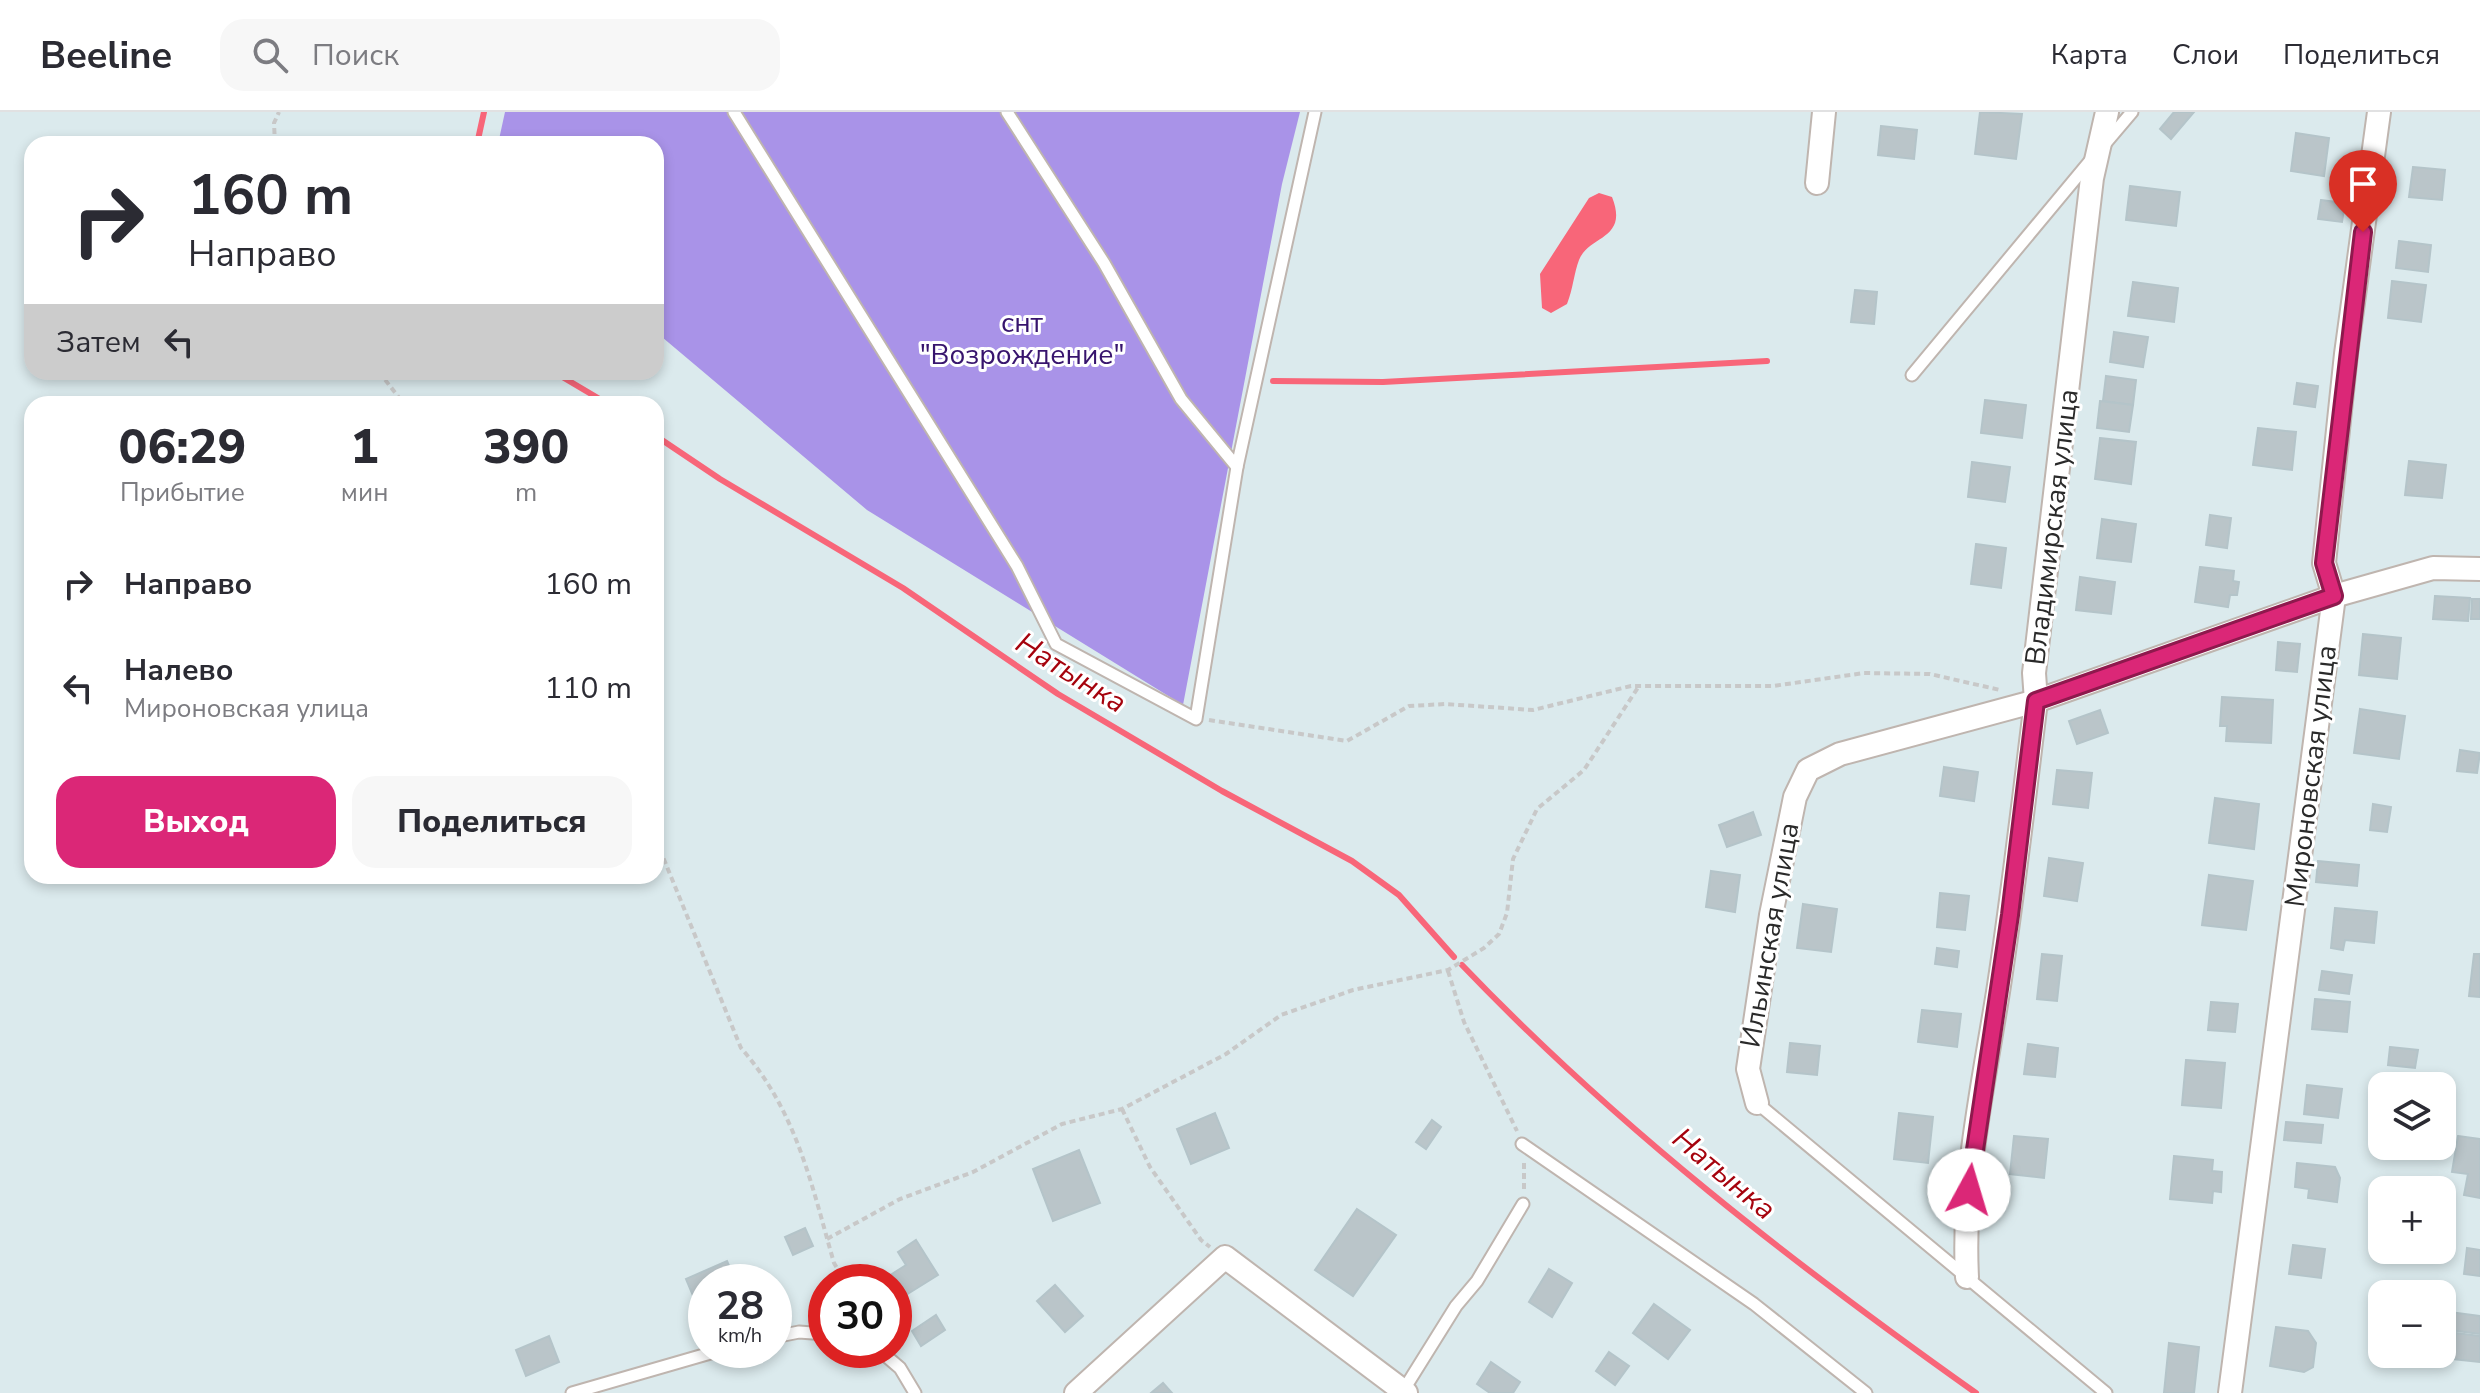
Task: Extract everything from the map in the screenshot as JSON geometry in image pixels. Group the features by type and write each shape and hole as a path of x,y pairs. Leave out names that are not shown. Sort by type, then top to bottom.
{"street":[{"path":"1817,183 1824,112"},
{"name":"Владимирская улица","path":"1967,1277 1965,1241 1971,1164 2010,915 2036,701 2034,673 2092,178 2102,148 2107,112"},
{"name":"Мироновская улица","path":"2230,1393 2334,596 2324,563 2346,354 2379,112"},
{"path":"2036,701 2334,596 2433,568 2480,569"},
{"name":"Ильинская улица","path":"1757,1103 1748,1069 1768,930 1795,797 1808,770 1840,754 2036,701"},
{"path":"1076,1393 1225,1257 1404,1392"}],"lane":[{"path":"734,112 1017,566 1056,644 1196,719 1237,467 1315,112"},
{"path":"1007,112 1104,263 1181,399 1237,467"},
{"path":"1912,375 2132,112"},
{"path":"1757,1103 2106,1393"},
{"path":"1522,1144 1754,1304 1866,1393"},
{"path":"1404,1392 1523,1204"},
{"path":"572,1393 688,1360"},
{"path":"900,1368 915,1393"}],"path":[{"path":"275,136 274,123 279,112"},
{"path":"385,380 398,396"},
{"path":"1196,719 1347,741 1409,706 1445,704 1533,710 1639,686 1773,686 1864,673 1930,674 1988,686 2036,701"},
{"path":"827,1239 900,1199 973,1172 1062,1124 1122,1109 1226,1054 1281,1015 1353,990 1448,970 1499,934 1507,913 1513,859 1522,835 1537,809 1584,770 1639,686"},
{"path":"664,860 741,1048 765,1075 788,1114 835,1264"},
{"path":"1448,970 1464,1022 1507,1106 1522,1144 1526,1179 1523,1204"},
{"path":"1122,1109 1150,1167 1201,1240 1225,1257"}],"green space":[{"name":"снт \"Возрождение\"","path":"505,112 1300,112 1282,184 1183,705 867,510 664,339 664,136 500,136"}],"shaded area":[{"path":"1599,193 1612,197 1616,211 1612,229 1584,252 1577,265 1567,304 1551,313 1542,308 1540,274 1589,198"}],"building":[{"path":"1980,112 2022,114 2016,159 1975,154"},
{"path":"2174,112 2194,112 2171,139 2160,129"},
{"path":"1881,126 1917,130 1914,159 1878,155"},
{"path":"2296,133 2329,138 2324,176 2291,171"},
{"path":"2413,167 2445,170 2442,200 2409,197"},
{"path":"2130,186 2180,192 2176,226 2126,220"},
{"path":"2321,200 2345,203 2342,222 2318,219"},
{"path":"2399,241 2431,245 2428,272 2396,268"},
{"path":"2392,281 2426,285 2421,322 2388,318"},
{"path":"2133,282 2178,288 2174,322 2128,316"},
{"path":"1855,290 1877,292 1874,324 1851,322"},
{"path":"2114,332 2148,337 2143,367 2110,362"},
{"path":"2106,376 2136,380 2133,405 2103,401"},
{"path":"2297,383 2318,386 2315,407 2294,404"},
{"path":"1985,400 2026,405 2022,438 1981,433"},
{"path":"2100,401 2133,405 2129,432 2097,428"},
{"path":"2258,428 2296,432 2292,470 2253,465"},
{"path":"2100,438 2136,442 2131,484 2095,479"},
{"path":"2409,461 2446,465 2442,498 2405,495"},
{"path":"1972,462 2010,467 2005,502 1968,497"},
{"path":"2210,515 2231,518 2227,548 2206,545"},
{"path":"2102,519 2136,524 2131,562 2097,558"},
{"path":"1976,544 2006,548 2001,588 1971,584"},
{"path":"2200,567 2234,571 2233,581 2239,582 2237,595 2230,595 2228,607 2195,602"},
{"path":"2080,577 2115,582 2111,614 2076,610"},
{"path":"2435,596 2470,598 2468,621 2433,619"},
{"path":"2472,599 2480,599 2480,619 2471,619"},
{"path":"2363,634 2401,638 2397,679 2359,675"},
{"path":"2278,642 2300,644 2297,672 2276,670"},
{"path":"2222,697 2273,700 2271,743 2226,741 2227,726 2220,726"},
{"path":"2360,709 2405,716 2399,759 2354,753"},
{"path":"2100,710 2108,733 2077,744 2069,721"},
{"path":"2460,750 2480,753 2477,773 2457,771"},
{"path":"1944,767 1978,772 1974,801 1940,796"},
{"path":"2057,770 2092,773 2088,808 2053,804"},
{"path":"2215,798 2259,804 2254,849 2209,843"},
{"path":"2373,804 2391,807 2387,832 2370,830"},
{"path":"1753,812 1761,835 1727,847 1719,825"},
{"path":"2049,858 2083,863 2077,901 2044,896"},
{"path":"2318,861 2359,865 2357,886 2316,882"},
{"path":"1711,871 1740,875 1735,912 1706,907"},
{"path":"2209,875 2253,881 2246,930 2202,925"},
{"path":"1940,893 1969,896 1965,930 1937,927"},
{"path":"1803,904 1837,909 1831,952 1797,948"},
{"path":"2335,908 2377,912 2374,943 2345,940 2343,950 2331,948"},
{"path":"1937,948 1959,951 1957,967 1935,964"},
{"path":"2042,954 2062,956 2057,1001 2037,999"},
{"path":"2474,954 2480,954 2480,997 2469,996"},
{"path":"2322,971 2352,975 2349,994 2319,990"},
{"path":"2315,999 2350,1002 2347,1032 2312,1029"},
{"path":"2211,1002 2238,1004 2235,1032 2208,1030"},
{"path":"1922,1010 1961,1014 1957,1047 1918,1042"},
{"path":"1790,1043 1820,1046 1817,1075 1787,1072"},
{"path":"2028,1044 2058,1048 2055,1077 2024,1074"},
{"path":"2390,1047 2418,1050 2415,1068 2388,1065"},
{"path":"2186,1060 2225,1063 2221,1108 2182,1105"},
{"path":"2307,1085 2342,1089 2338,1118 2304,1114"},
{"path":"1215,1113 1229,1148 1191,1164 1177,1129"},
{"path":"1899,1113 1933,1117 1928,1163 1894,1159"},
{"path":"1432,1120 1441,1127 1426,1149 1416,1142"},
{"path":"2286,1122 2323,1125 2321,1143 2284,1140"},
{"path":"2014,1136 2048,1139 2044,1178 2010,1174"},
{"path":"2458,1136 2480,1139 2480,1198 2464,1195 2468,1174 2452,1172"},
{"path":"1079,1150 1100,1203 1053,1221 1033,1169"},
{"path":"2174,1156 2213,1160 2212,1171 2222,1172 2221,1192 2213,1191 2212,1203 2170,1199"},
{"path":"2297,1163 2335,1167 2340,1178 2337,1202 2308,1198 2309,1189 2295,1187"},
{"path":"1357,1209 1396,1235 1353,1296 1315,1270"},
{"path":"805,1228 813,1246 793,1255 785,1237"},
{"path":"916,1240 938,1275 912,1291 912,1264 905,1264 898,1252"},
{"path":"2293,1245 2325,1249 2321,1278 2289,1274"},
{"path":"2467,1248 2480,1250 2480,1276 2464,1274"},
{"path":"1549,1269 1572,1283 1552,1317 1529,1302"},
{"path":"1055,1285 1083,1316 1065,1332 1037,1301"},
{"path":"1654,1304 1690,1330 1668,1359 1633,1333"},
{"path":"2456,1313 2480,1316 2480,1334 2456,1331"},
{"path":"936,1315 945,1330 921,1346 912,1331"},
{"path":"2276,1327 2308,1331 2316,1343 2313,1367 2304,1372 2270,1366"},
{"path":"2456,1333 2480,1336 2480,1362 2456,1359"},
{"path":"549,1336 559,1362 526,1376 516,1350"},
{"path":"2169,1343 2199,1347 2194,1393 2164,1393"},
{"path":"1609,1352 1629,1366 1615,1385 1596,1371"},
{"path":"1491,1362 1520,1382 1513,1393 1490,1393 1477,1384"},
{"path":"1163,1383 1172,1393 1151,1393"}],"waterway":[{"name":"Натынка","path":"479,136 484,112"},
{"path":"1273,381 1383,382 1767,361"},
{"name":"Натынка","path":"568,380 594,396"},
{"name":"Натынка","path":"664,441 720,479 903,588 1058,694 1222,791 1352,861 1399,895 1454,957"},
{"name":"Натынка","path":"1462,965 1521,1025 1645,1138 1774,1244 1976,1393"}],"route":[{"path":"1969,1190 2010,915 2036,701 2334,596 2324,563 2346,354 2363,232"}]}
